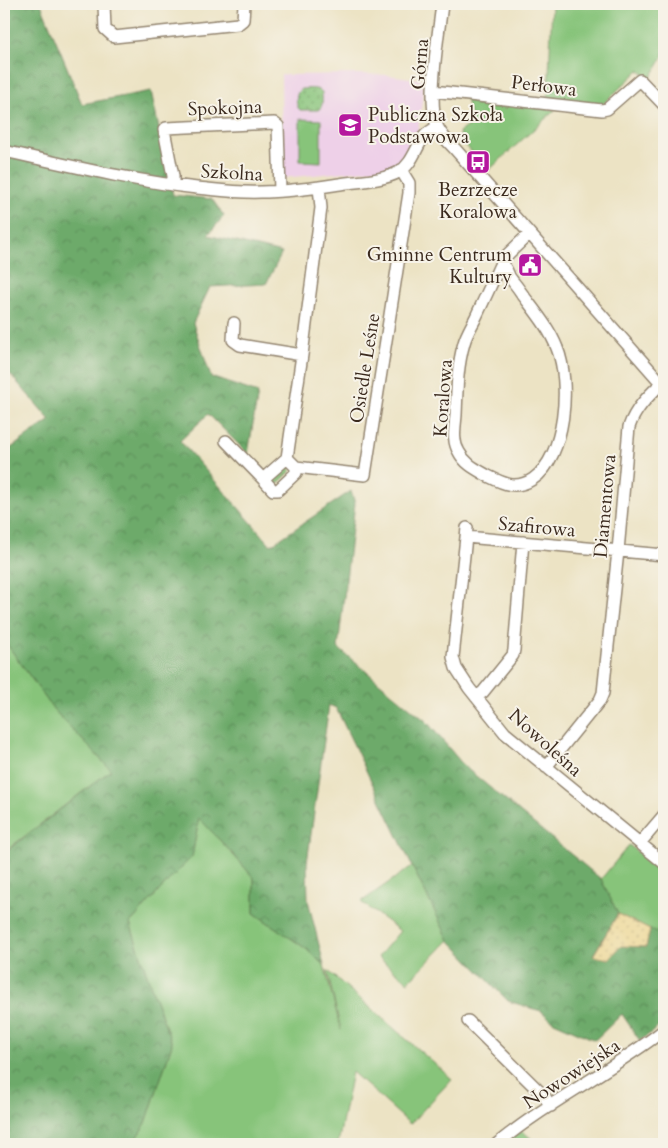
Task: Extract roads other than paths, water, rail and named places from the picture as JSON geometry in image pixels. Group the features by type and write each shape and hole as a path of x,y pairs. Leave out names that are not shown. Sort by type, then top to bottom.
{"street":[{"path":"104,4 105,29 114,36 238,24 243,20 244,4"},
{"name":"Górna","path":"437,126 434,114 433,91 442,4"},
{"name":"Perłowa","path":"433,91 602,110 607,109 640,80 664,105"},
{"name":"Spokojna","path":"173,185 174,176 164,130 166,128 274,123 278,126 280,191"},
{"path":"401,170 412,159 424,137 437,126 529,234 663,384"},
{"name":"Szkolna","path":"4,151 112,175 173,185 238,192 280,191 320,187 383,178 401,170"},
{"name":"Osiedle Leśne","path":"296,466 365,475 409,193 409,183 401,170"},
{"path":"263,479 287,458 321,208 320,187"},
{"path":"501,263 529,234"},
{"name":"Koralowa","path":"501,263 505,266 510,277 550,333 559,352 564,376 565,401 563,416 552,458 538,476 518,486 497,480 471,467 466,463 455,445 458,376 464,342 501,263"},
{"path":"494,277 501,275 510,277"},
{"path":"234,323 233,340 240,345 302,355"},
{"name":"Diamentowa","path":"546,767 600,700 603,693 629,427 637,410 663,384"},
{"path":"226,441 273,490 278,490 296,473 296,466 287,458"},
{"name":"Szafirowa","path":"467,532 523,542 664,555"},
{"name":"Nowoleśna","path":"467,532 453,657 456,668 505,733 664,863"},
{"path":"476,697 483,692 513,655 523,542"},
{"path":"640,843 664,815"},
{"path":"468,1020 544,1096 551,1106"},
{"name":"Nowowiejska","path":"497,1144 551,1106 639,1049 664,1030"}],"place":[{"name":"Publiczna Szkoła Podstawowa","path":"350,125"},
{"name":"Bezrzecze Koralowa","path":"478,162"},
{"name":"Gminne Centrum Kultury","path":"530,265"}]}
